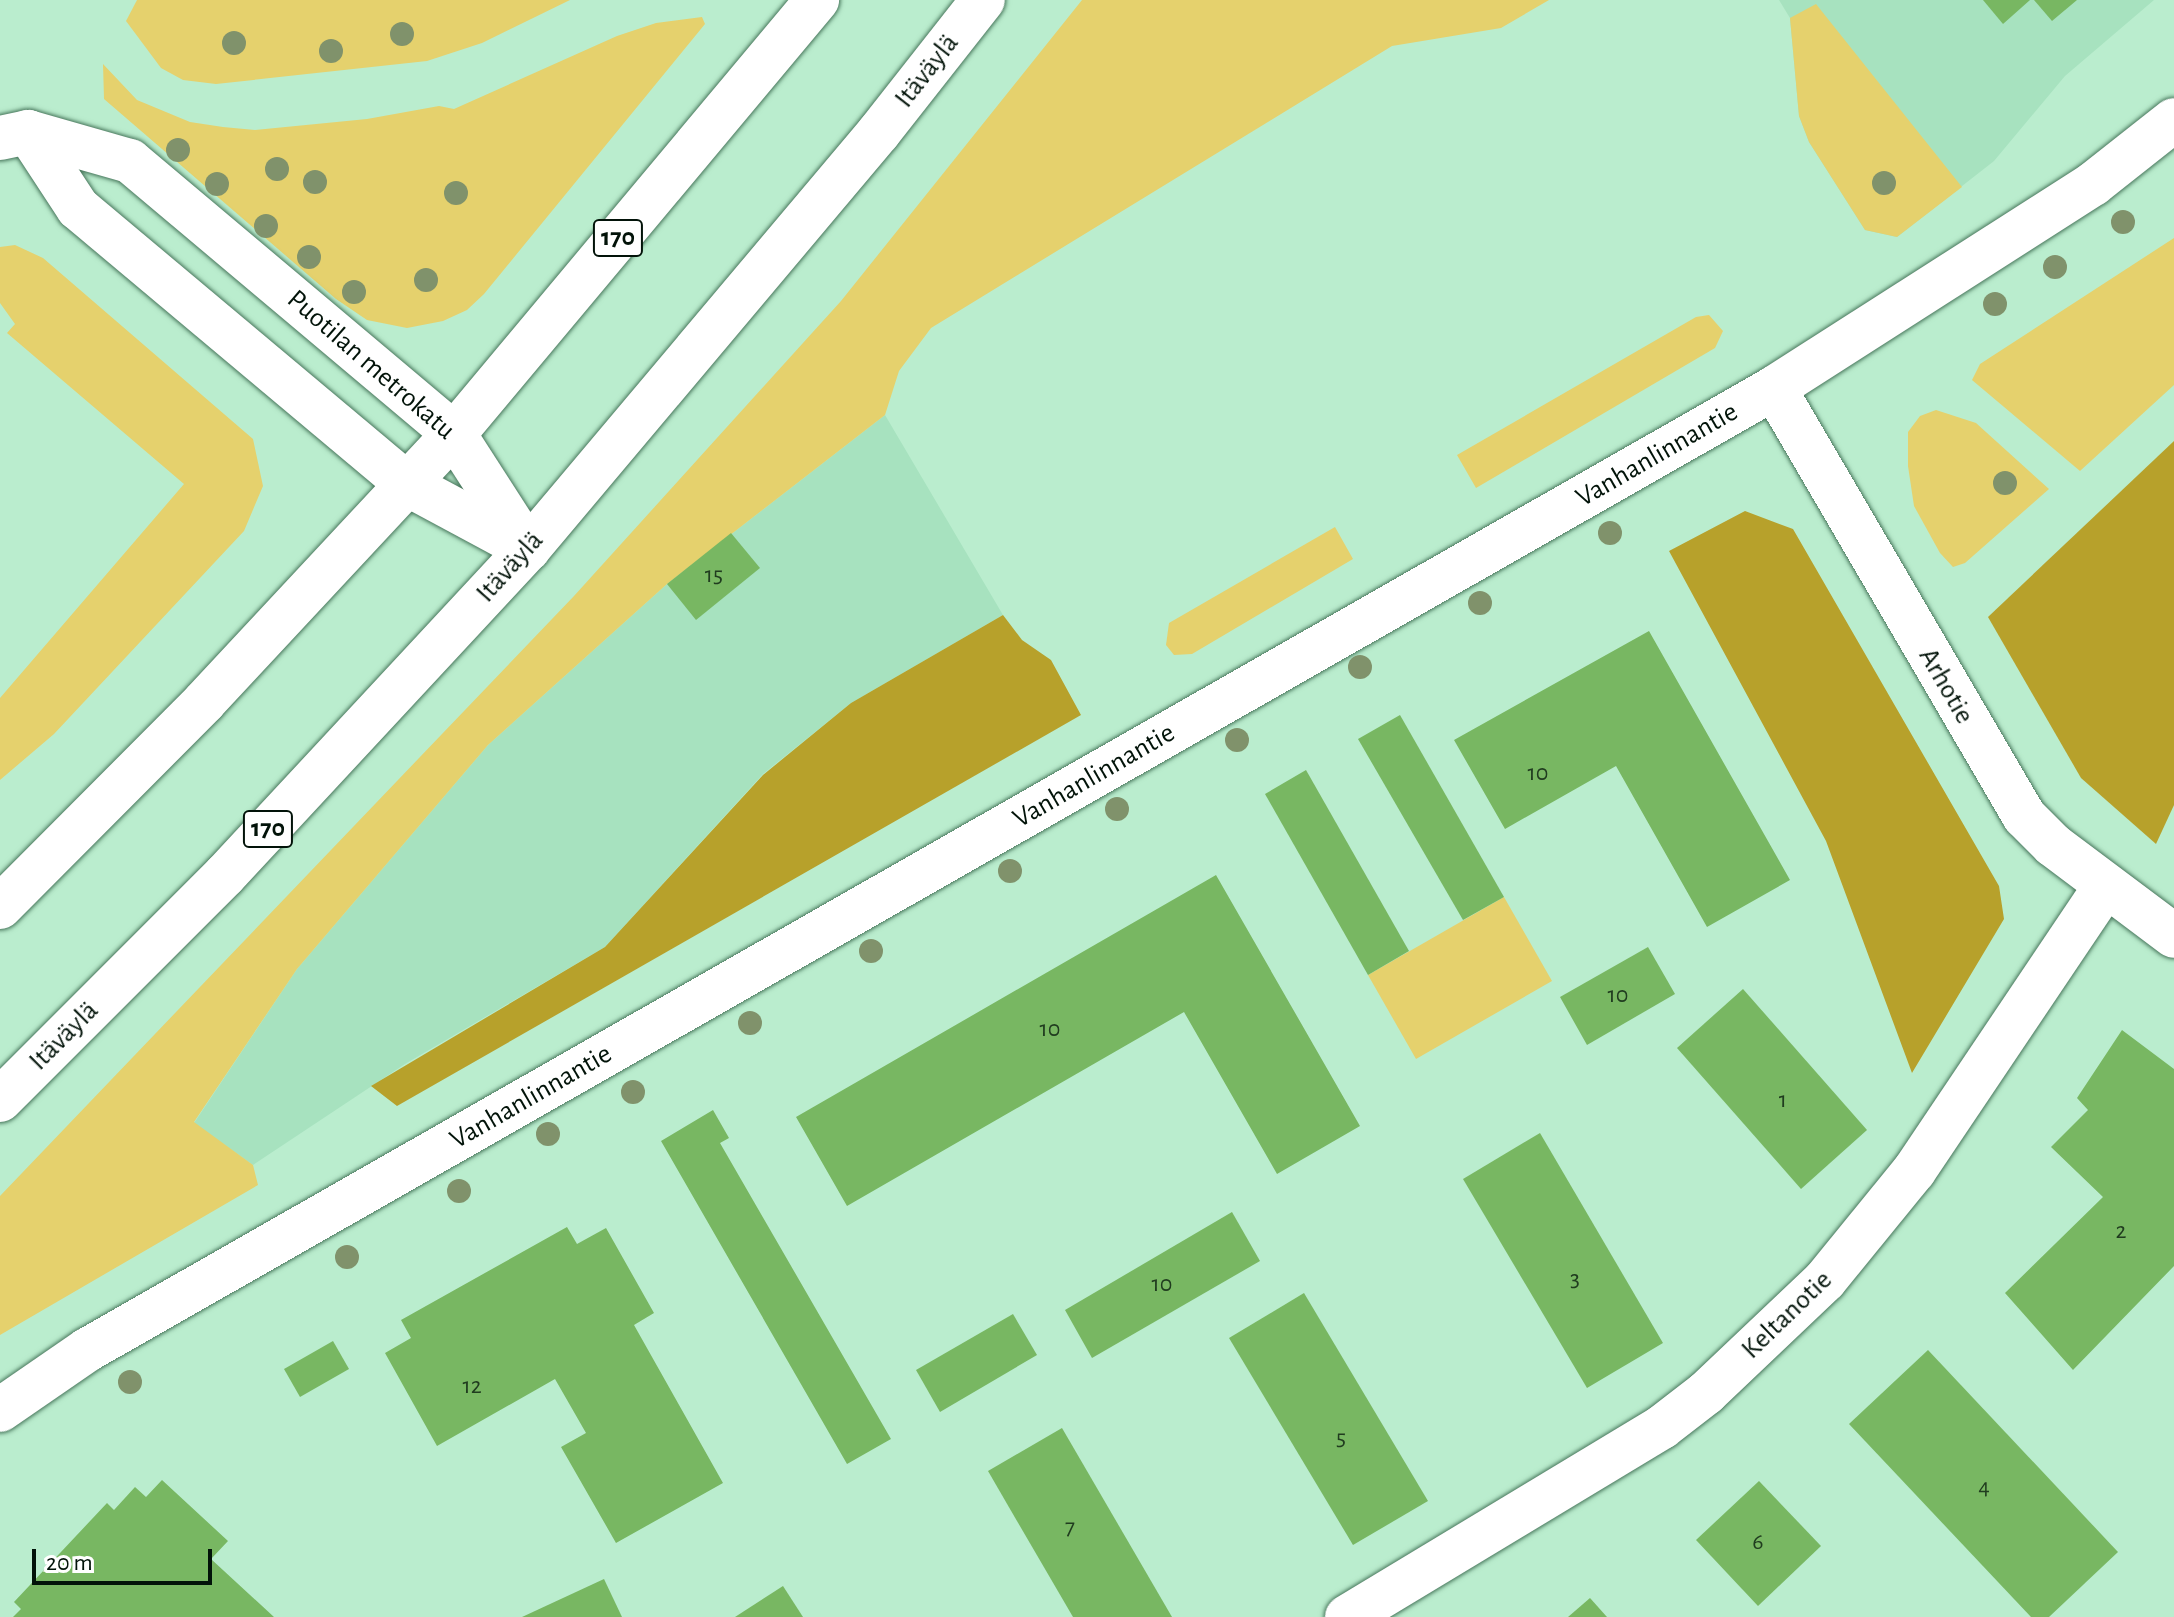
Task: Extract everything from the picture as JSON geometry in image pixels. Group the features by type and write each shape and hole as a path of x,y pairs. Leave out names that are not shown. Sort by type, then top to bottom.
{"main road":[{"name":"170","path":"0,907 204,702 454,434 817,0"},
{"name":"Itäväylä","path":"0,1100 225,875 528,549 781,251 983,0"},
{"name":"Vanhanlinnantie","path":"0,1410 87,1350 1774,388 2093,184 2174,120"},
{"name":"Puotilan metrokatu","path":"14,135 130,161 454,434 528,549"},
{"name":"Puotilan metrokatu","path":"14,135 78,208 407,484 528,549"},
{"name":"Arhotie","path":"1774,388 2024,816 2053,845 2174,936"},
{"name":"Keltanotie","path":"1347,1617 1662,1427 1706,1393 1825,1280 1914,1171 2106,885"}],"shaded area":[{"path":"137,0 570,0 482,43 427,61 216,84 183,80 161,68 126,21"},
{"path":"1082,0 1549,0 1501,28 1392,46 931,328 899,371 885,415 667,584 488,745 297,969 194,1122 253,1165 258,1185 0,1335 0,1196 574,596 841,301"},
{"path":"1779,0 2154,0 2065,76 1994,161 1897,237 1865,230 1809,142 1799,116 1790,18"},
{"path":"1816,4 1962,187 1897,237 1865,230 1809,142 1799,116 1790,18"},
{"path":"702,17 705,24 484,294 467,310 443,321 407,328 367,320 336,299 104,99 103,64 137,100 190,122 223,127 255,130 367,119 439,106 454,109 617,36 656,23"},
{"path":"2174,238 2174,385 2080,471 1972,380 1980,364"},
{"path":"15,245 43,258 253,439 263,486 244,531 54,734 0,780 0,698 184,484 7,333 15,324 0,303 0,247"},
{"path":"1709,315 1723,331 1715,348 1476,488 1457,455 1696,317"},
{"path":"1936,410 1976,423 2049,489 1965,563 1953,567 1940,553 1914,506 1908,466 1908,432 1920,416"},
{"path":"885,415 1003,615 851,703 763,774 605,947 405,1064 253,1165 194,1123 297,969 488,745 667,584"},
{"path":"2174,441 2174,805 2156,844 2081,778 1988,617"},
{"path":"1745,511 1793,529 1999,886 2004,919 1912,1073 1826,841 1669,551"},
{"path":"1335,527 1353,559 1192,654 1174,655 1166,645 1169,623"},
{"path":"1003,615 1022,640 1051,660 1081,715 397,1106 371,1086 605,947 763,775 851,703"},
{"path":"1504,897 1552,981 1416,1059 1368,975"}],"building":[{"path":"1983,0 2030,0 2003,24"},
{"path":"2034,0 2077,0 2052,21"},
{"path":"731,533 760,568 696,620 667,584"},
{"path":"1649,631 1790,880 1707,927 1616,766 1505,829 1454,740"},
{"path":"1400,715 1504,897 1463,920 1358,739"},
{"path":"1306,770 1409,951 1368,975 1265,794"},
{"path":"1216,875 1360,1126 1277,1174 1184,1012 847,1206 796,1117"},
{"path":"1648,947 1675,994 1587,1045 1560,997"},
{"path":"1743,989 1867,1130 1801,1189 1677,1048"},
{"path":"2122,1030 2174,1069 2174,1266 2073,1370 2005,1293 2103,1197 2051,1147 2088,1110 2077,1098"},
{"path":"713,1110 729,1138 720,1143 891,1439 847,1464 661,1141"},
{"path":"1540,1133 1663,1343 1587,1388 1463,1179"},
{"path":"1232,1212 1260,1261 1092,1358 1065,1310"},
{"path":"567,1227 577,1244 606,1228 654,1313 634,1325 723,1483 616,1543 561,1447 586,1433 555,1379 437,1446 385,1353 411,1338 401,1320"},
{"path":"1304,1293 1428,1501 1353,1545 1229,1338"},
{"path":"1013,1314 1037,1355 940,1412 916,1370"},
{"path":"333,1341 349,1369 300,1397 284,1369"},
{"path":"1928,1350 2118,1552 2049,1617 2031,1617 1849,1424"},
{"path":"1062,1428 1172,1617 1073,1617 1010,1509 988,1471"},
{"path":"162,1480 228,1541 211,1559 274,1617 13,1617 21,1609 14,1602 107,1503 114,1510 135,1487 146,1497"},
{"path":"1759,1481 1821,1546 1758,1606 1696,1540"},
{"path":"604,1579 622,1617 522,1617"},
{"path":"783,1586 803,1617 735,1617"},
{"path":"1590,1598 1607,1617 1568,1617"}]}
